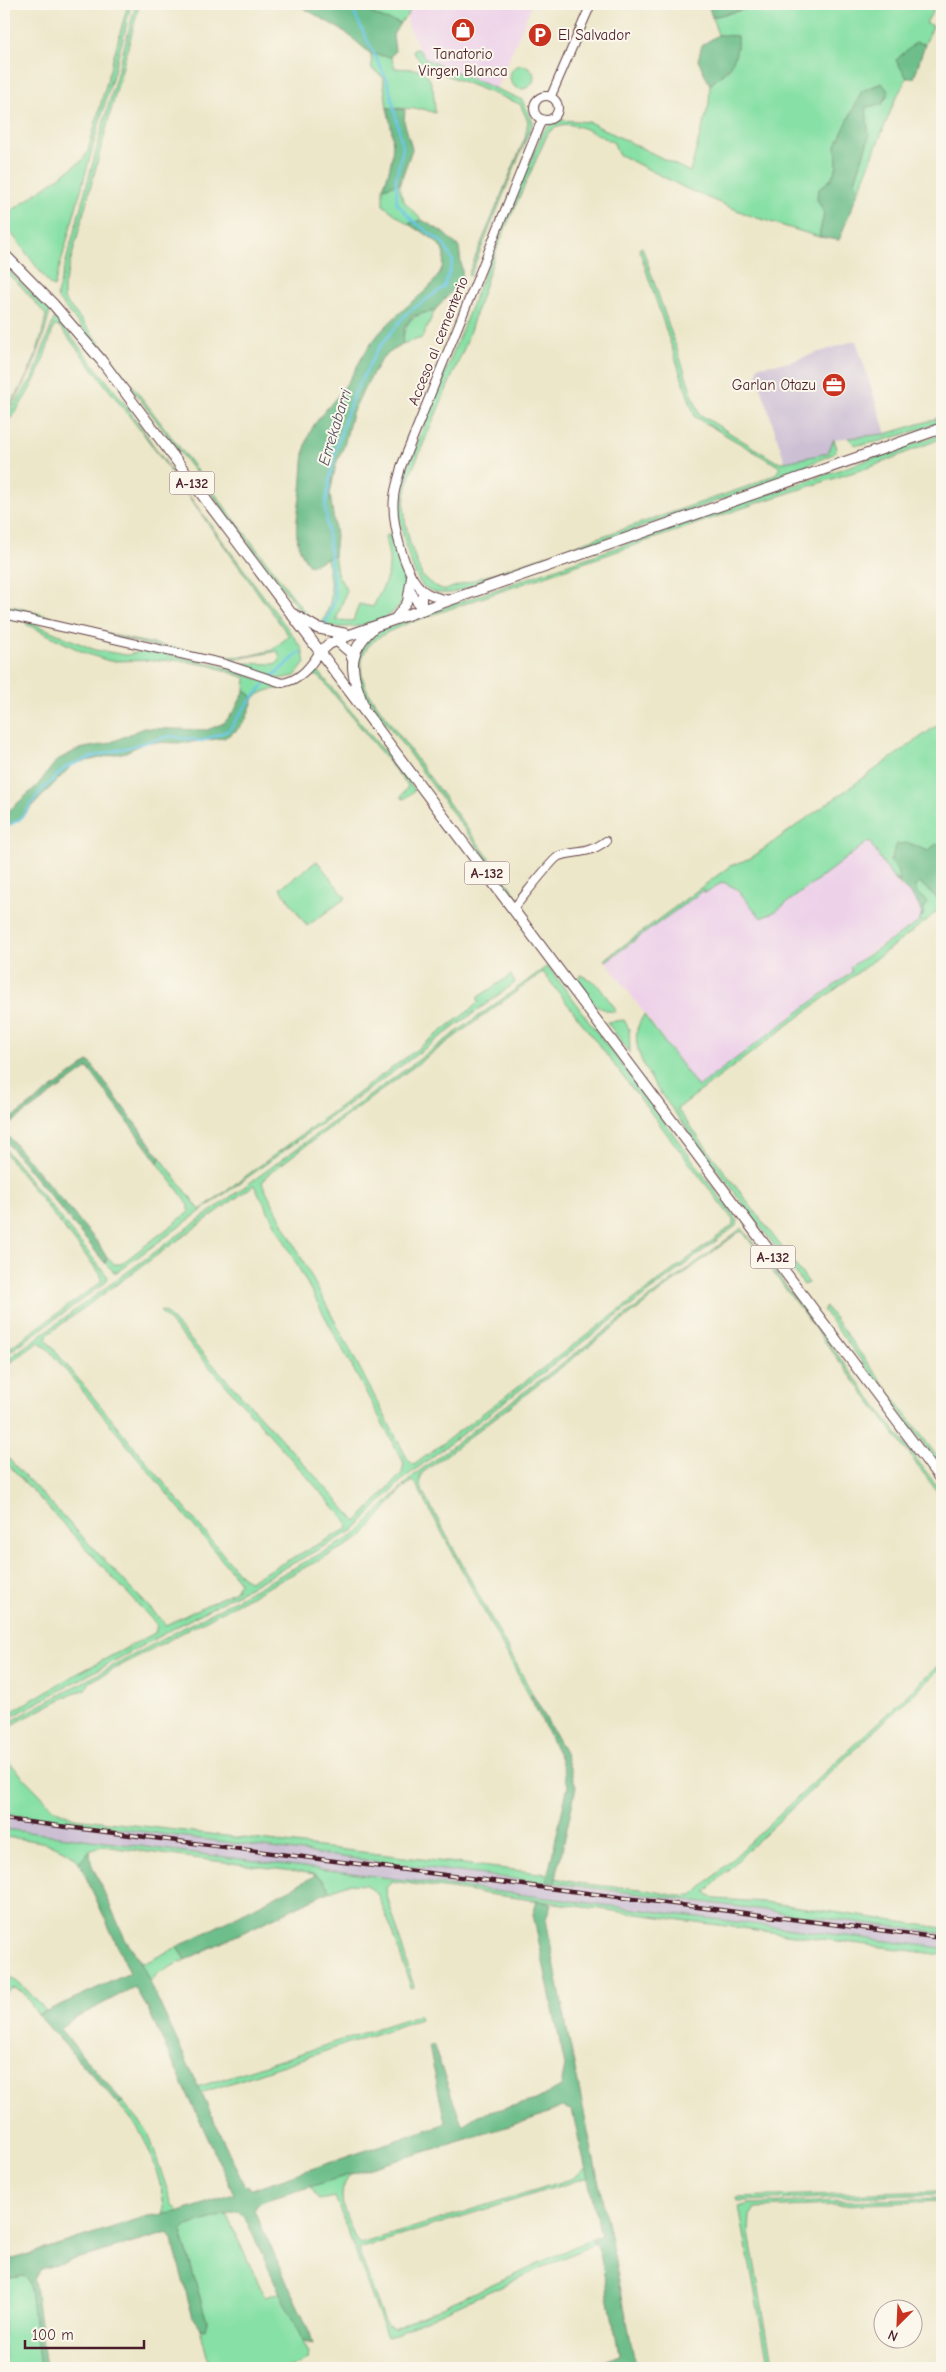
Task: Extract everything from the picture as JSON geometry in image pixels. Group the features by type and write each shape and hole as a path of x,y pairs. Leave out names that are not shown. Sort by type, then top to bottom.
{"main road":[{"name":"A-132","path":"4,254 53,304 101,360 942,1481"},
{"path":"319,653 336,640 376,625 942,428"},
{"path":"284,606 317,628 350,635"},
{"path":"352,658 358,645 376,625"},
{"path":"336,640 342,644 352,658 356,686 366,715"}],"street":[{"path":"551,96 591,4"},
{"path":"542,96 551,96 558,102 558,111 554,118 542,119 534,112 535,102 542,96"},
{"name":"Acceso al cementerio","path":"414,587 394,522 394,497 402,467 542,119"},
{"path":"414,587 434,597 449,600"},
{"path":"414,587 417,603 422,609"},
{"path":"392,620 401,612 414,587"},
{"path":"4,614 226,664 282,683 290,682 308,669 319,653"},
{"path":"514,909 535,885 551,861 559,856 593,850 606,841"}],"shaded area":[{"path":"413,4 532,4 496,89 426,59 421,54 408,25 407,16"},
{"path":"856,340 886,434 835,439 828,453 785,462 757,375 758,366 789,362"},
{"path":"869,841 892,877 913,897 921,909 922,917 919,922 867,954 851,967 852,971 698,1087 606,961 704,890 706,893 723,882 737,889 762,918 776,911"},
{"path":"4,1814 942,1933 942,1948 4,1829"}],"green space":[{"path":"128,4 131,4 125,31 54,287 50,285 4,223 4,212 10,212 83,160 88,151"},
{"path":"136,4 139,4 138,10 64,286 64,299 100,343 307,615 304,616 130,386 58,299 57,295"},
{"path":"300,4 360,4 378,16 400,23 393,35 395,51 391,57 371,54 345,32"},
{"path":"360,4 413,4 407,16 400,23 378,16"},
{"path":"708,4 749,4 742,10 712,17"},
{"path":"749,4 937,4 926,23 933,26 925,44 916,43 896,60 907,78 895,100 859,190 855,181 869,137 866,107 882,83 862,91 837,145 837,166 831,179 818,190 817,199 824,213 819,237 751,216 689,190 618,154 614,143 588,130 567,124 554,128 548,133 498,245 465,346 410,475 404,500 405,520 410,544 422,576 433,585 445,590 752,485 777,473 780,467 695,417 639,249 642,247 699,414 777,462 828,453 834,439 837,449 833,454 757,487 451,593 428,590 422,585 414,571 401,527 399,506 406,472 499,236 542,134 548,126 561,120 589,122 690,172 709,104 710,85 730,68 737,36 718,35 712,17 742,10"},
{"path":"718,35 737,36 736,52 731,64 710,85 698,60 702,45"},
{"path":"916,42 925,44 914,78 907,78 896,60"},
{"path":"414,49 419,50 426,59 522,100 533,122 470,276 468,275 525,138 528,121 520,104 428,68 413,53"},
{"path":"371,54 391,57 395,68 416,69 424,73 433,88 435,113 423,109 387,108 383,77 372,69"},
{"path":"522,65 531,68 534,77 531,86 522,89 513,86 510,77 513,68"},
{"path":"882,83 889,92 882,105 866,107 869,137 855,181 859,190 839,240 819,237 824,213 817,199 818,190 831,179 837,166 836,145 862,91"},
{"path":"387,108 405,110 404,121 412,149 400,183 383,188 392,158 391,129"},
{"path":"400,183 403,199 422,220 408,224 383,205 383,188"},
{"path":"422,220 441,231 459,247 463,279 435,310 413,316 404,328 402,344 382,358 365,387 352,413 344,446 336,464 330,494 336,536 334,555 310,566 300,550 297,534 297,516 306,442 314,425 341,391 376,337 434,282 442,268 444,259 441,247 431,238 408,224"},
{"path":"4,265 50,312 33,366 13,403 4,415 32,364 42,335 46,315 21,286 4,271"},
{"path":"435,310 422,338 402,344 405,329 411,320"},
{"path":"55,316 121,399 184,489 302,648 305,663 295,676 279,679 239,665 240,663 276,664 280,660 278,651 236,659 215,658 148,645 4,609 4,605 16,607 128,639 223,657 249,656 272,650 289,636 145,436 60,327 54,326 35,379 22,402 4,427 4,420 33,377"},
{"path":"942,417 942,422 870,443 854,444 848,438 886,434"},
{"path":"942,434 942,438 873,466 760,502 406,624 373,641 366,649 362,658 361,668 363,680 369,694 518,898 516,899 360,687 357,670 360,655 367,642 379,630"},
{"path":"389,534 408,586 404,599 397,609 374,622 361,625 333,627 321,625 331,599 327,558 334,555 337,574 347,590 336,620 353,621 359,604 373,607 386,580 389,558 385,537"},
{"path":"27,621 95,650 127,655 148,650 218,665 275,685 281,685 308,674 319,672 415,790 404,799 401,797 408,786 320,677 312,675 295,685 267,691 254,698 245,690 246,678 212,666 179,660 109,661 85,653 26,624"},
{"path":"245,690 254,698 246,719 237,730 224,738 183,743 146,742 126,752 73,764 22,817 4,829 4,815 37,786 57,760 79,749 107,744 144,728 207,730 224,723 235,710"},
{"path":"939,724 942,724 942,847 936,845 928,851 909,843 890,861 897,870 900,882 892,877 869,841 776,911 761,918 737,889 723,882 705,893 704,890 606,961 604,960 730,866 751,858"},
{"path":"909,843 928,851 936,844 942,847 942,897 938,899 920,883 915,886 917,893 927,902 922,917 915,900 892,877 900,882 897,870 890,861 897,844"},
{"path":"317,861 346,898 307,926 280,888"},
{"path":"920,883 938,899 942,897 942,906 926,921 677,1109 809,1283 804,1285 658,1090 647,1072 639,1053 637,1034 639,1024 644,1015 698,1087 852,972 850,967 919,922 926,902 917,893 915,886"},
{"path":"546,967 550,969 738,1221 737,1225 403,1479 354,1530 4,1721 4,1716 71,1677 155,1633 157,1625 4,1460 4,1454 166,1625 235,1591 240,1582 49,1350 39,1342 4,1367 4,1362","holes":["543,972 733,1220 733,1225 414,1465 408,1460 262,1183 266,1176 300,1150","254,1185 404,1463 402,1473 357,1522 165,1312 160,1311 348,1523 347,1529 249,1581 241,1576 46,1340 48,1334"]},
{"path":"511,975 515,983 117,1272 114,1272 105,1263 107,1258 114,1264 121,1264 189,1212 189,1205 158,1163 160,1157 200,1210 470,1010 478,1002 478,997"},
{"path":"581,975 596,983 615,1008 615,1012 608,1011 592,1001 577,980"},
{"path":"624,1020 629,1029 630,1053 607,1022"},
{"path":"89,1061 160,1157 158,1163 88,1068 4,1128 4,1124"},
{"path":"4,1136 8,1136 98,1243 107,1258 105,1263 4,1139"},
{"path":"4,1148 108,1277 105,1283 4,1356 4,1352 101,1282 101,1275 4,1152"},
{"path":"742,1228 942,1493 942,1498 743,1232 739,1232 421,1474 420,1483 423,1492 532,1693 531,1699 417,1486 412,1481 401,1490 362,1537 90,1682 85,1690 73,1693 4,1729 4,1725 355,1535 414,1475"},
{"path":"826,1307 942,1463 942,1468 823,1310"},
{"path":"942,1662 942,1667 706,1892 715,1899 765,1902 942,1928 942,1933 555,1883 556,1878 587,1884 693,1896"},
{"path":"532,1693 565,1753 576,1787 555,1883 546,1883 568,1785 560,1757 531,1699"},
{"path":"4,1757 54,1809 74,1818 548,1874 546,1883 4,1814"},
{"path":"4,1829 942,1948 942,1955 391,1881 386,1888 387,1896 414,1987 411,1988 393,1932 377,1893 366,1885 348,1884 330,1891 324,1881 315,1874 102,1846 90,1851 79,1862 72,1855 54,1846 4,1837"},
{"path":"90,1851 91,1863 125,1939 140,1961 244,2185 252,2189 441,2125 445,2122 429,2046 433,2044 462,2125 478,2115 536,2100 561,2086 565,2066 533,1914 537,1900 551,1904 546,1919 636,2368 586,2368 619,2354 600,2253 592,2239 601,2235 572,2110 563,2107 529,2120 260,2202 254,2210 310,2333 313,2344 302,2340 245,2218 238,2211 187,2226 181,2232 207,2322 205,2329 200,2328 193,2318 172,2239 168,2233 41,2269 34,2279 46,2368 40,2368 29,2281 24,2276 4,2279 4,2262 148,2216 180,2212 234,2194 147,2007 134,1987 65,2024 60,2029 123,2102 118,2104 38,2015 130,1973 79,1862"},
{"path":"315,1874 324,1881 330,1891 185,1960 177,1947 313,1877"},
{"path":"177,1947 185,1960 158,1973 149,1982 140,1961 147,1962"},
{"path":"4,1973 24,1987 46,2011 38,2015 23,1992 13,1988 4,1994"},
{"path":"418,2015 420,2019 201,2093 198,2087"},
{"path":"123,2102 148,2132 172,2204 180,2212 164,2215 160,2183 152,2159 143,2137 129,2116 118,2104"},
{"path":"586,2168 589,2177 358,2249 386,2325 394,2329 591,2239 594,2244 401,2331 399,2334 387,2337 335,2197 319,2200 310,2186 353,2172 343,2188 342,2196 345,2212 355,2239 360,2244 574,2178"},
{"path":"942,2191 942,2194 738,2201 737,2197"},
{"path":"942,2198 942,2201 755,2208 750,2216 749,2233 773,2368 769,2368 739,2207 749,2204"},
{"path":"226,2214 265,2297 280,2292 309,2353 308,2360 290,2368 210,2368 200,2328 205,2328 207,2322 181,2232 187,2226"},
{"path":"25,2276 29,2281 40,2368 4,2368 4,2279"}],"waterway":[{"name":"Errekabarri","path":"326,623 335,599 325,507 335,451 352,398 378,349 406,314 444,287 453,261 443,243 413,221 397,203 396,178 403,148 388,82 354,13 357,4"},
{"name":"Errekabarri","path":"273,676 300,652"},
{"name":"Errekabarri","path":"4,828 20,819 42,790 66,767 95,756 170,736 202,741 229,730 264,685"}],"railway":[{"path":"4,1819 942,1938"}],"place":[{"name":"Tanatorio Virgen Blanca","path":"463,30"},
{"name":"El Salvador","path":"540,35"},
{"name":"Garlan Otazu","path":"834,385"}]}
